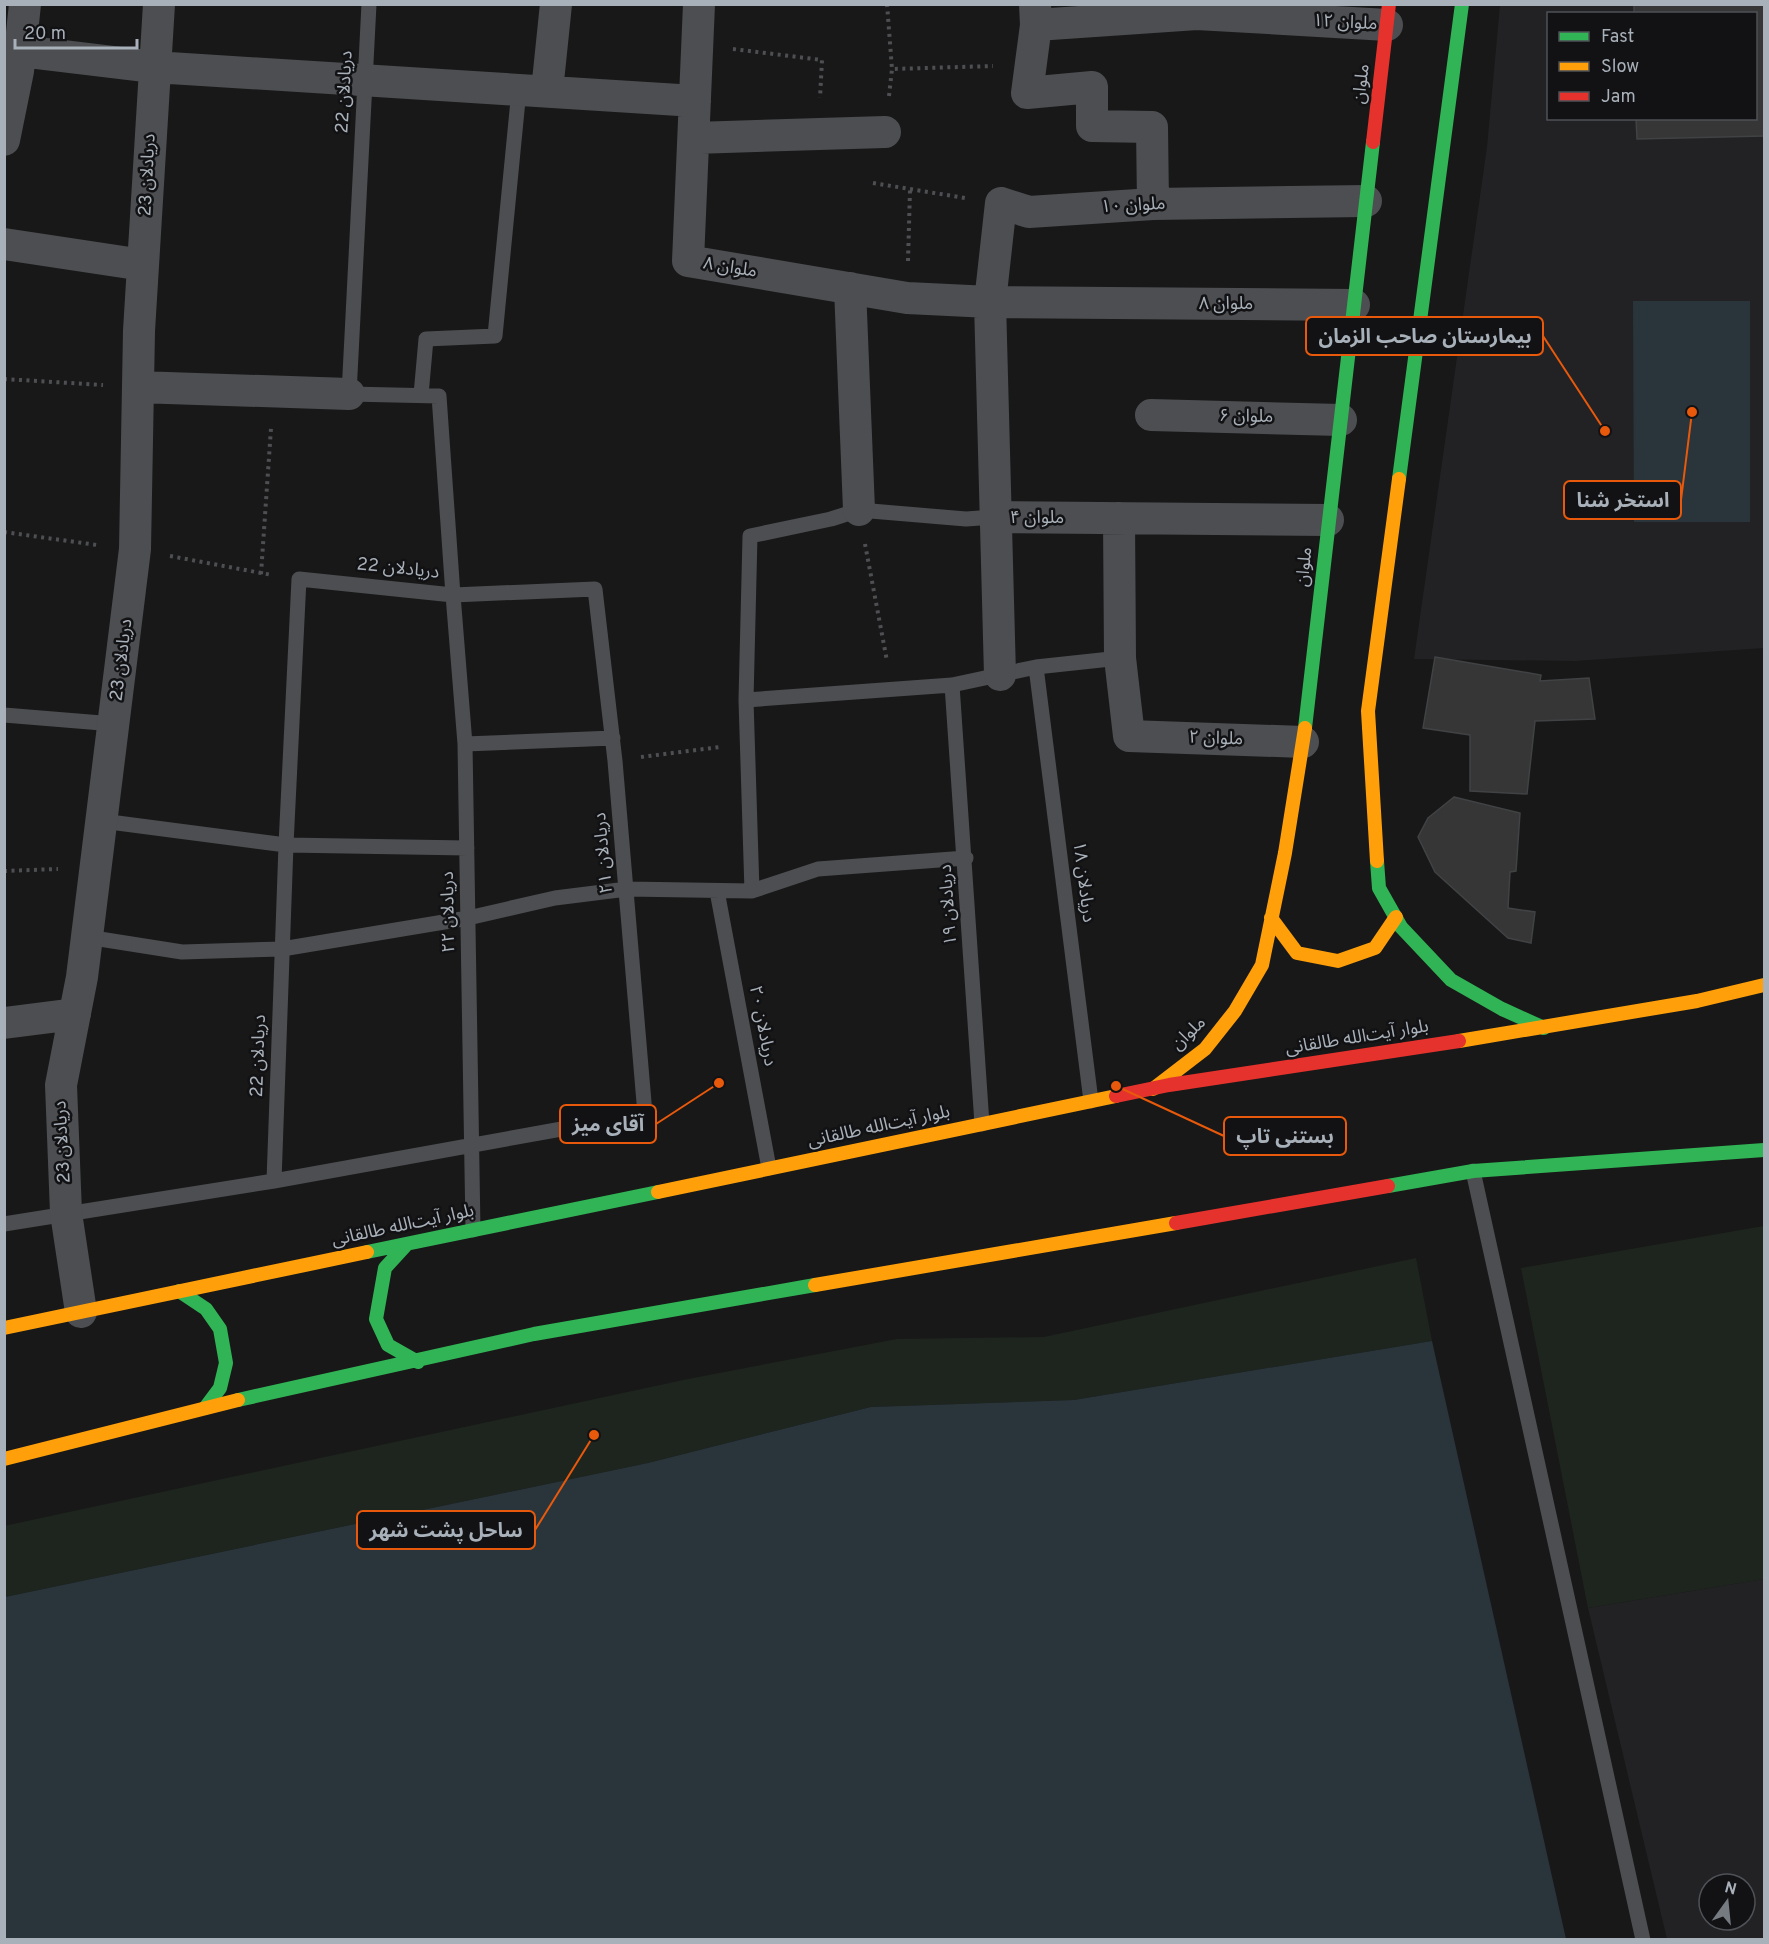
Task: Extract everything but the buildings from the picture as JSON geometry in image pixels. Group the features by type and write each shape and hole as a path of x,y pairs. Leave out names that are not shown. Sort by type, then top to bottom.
{"main road":[{"path":"1462,4 1368,711 1379,888 1401,927 1451,980 1502,1010 1544,1028"},
{"name":"ملوان","path":"1153,1089 1205,1049 1235,1011 1262,965 1303,742 1388,15"},
{"path":"1271,918 1297,953 1338,961 1375,948 1396,917"},
{"name":"بلوار آیت‌الله طالقانی","path":"4,1328 1091,1101 1153,1089 1544,1028 1697,1001 1764,985"},
{"path":"4,1459 205,1408 418,1362 534,1334 1473,1171 1630,1162 1764,1150"},
{"path":"407,1244 384,1268 376,1319 388,1345 418,1362"},
{"path":"179,1291 206,1309 220,1329 226,1363 220,1388 205,1408"}],"street":[{"path":"4,140 12,50 25,4"},
{"name":"دریادلان 23","path":"81,1312 66,1213 61,1085 87,937 135,549 143,265 159,4"},
{"path":"533,91 556,4"},
{"name":"ملوان ۸","path":"699,4 688,261 907,298 990,302 1354,305"},
{"path":"1036,15 1027,93 1092,87 1092,126 1152,126 1153,204"},
{"name":"ملوان ۱۲","path":"1036,15 1388,15"},
{"path":"12,50 154,67 695,100"},
{"path":"694,138 885,132"},
{"name":"ملوان ۱۰","path":"1001,203 1029,212 1153,204 1366,201"},
{"path":"1000,675 990,302 1001,203"},
{"path":"4,244 143,265"},
{"path":"850,288 859,510"},
{"path":"138,387 349,393"},
{"name":"ملوان ۶","path":"1151,415 1341,420"},
{"name":"ملوان ۴","path":"994,518 1328,520"},
{"path":"1119,518 1120,658"},
{"name":"ملوان ۲","path":"1120,658 1129,736 1303,742"},
{"path":"4,1023 75,1014"}],"lane":[{"name":"دریادلان 22","path":"349,393 369,4"},
{"path":"349,393 421,396 426,339 495,336 533,91"},
{"name":"دریادلان 22","path":"274,1181 286,845 299,579 453,595 439,396 421,396"},
{"name":"ملوان ۴","path":"746,700 750,536 831,519 859,510 966,519 994,518"},
{"name":"دریادلان ۲۱","path":"453,595 595,589 613,738 645,1114 472,1145"},
{"name":"دریادلان ۲۲","path":"453,595 465,744 473,1230"},
{"path":"752,891 746,700 952,685 1036,667 1120,658"},
{"name":"دریادلان ۱۸","path":"1036,667 1091,1101"},
{"name":"دریادلان ۱۹","path":"952,685 966,858 982,1124"},
{"path":"4,715 114,724"},
{"path":"465,744 613,738"},
{"path":"102,821 286,845 467,848"},
{"path":"87,937 182,951 282,949 468,918 555,898 627,889 752,891 818,869 966,858"},
{"name":"دریادلان ۲۰","path":"717,891 769,1168"},
{"path":"4,1224 274,1181 472,1145"},
{"path":"1473,1171 1643,1940"}],"path":[{"path":"885,132 892,69 887,4"},
{"path":"697,44 822,60 820,106"},
{"path":"892,69 1029,66"},
{"path":"873,183 1001,203"},
{"path":"907,298 910,190"},
{"path":"4,379 138,387"},
{"path":"261,574 274,392"},
{"path":"859,510 892,688"},
{"path":"4,532 135,549 261,574 299,579"},
{"path":"615,761 748,743"},
{"path":"4,871 94,867"}],"shaded area":[{"path":"1500,5 1764,5 1764,648 1575,661 1414,659 1487,147"},
{"path":"1633,301 1750,301 1750,522 1634,522"},
{"path":"1764,1226 1764,1579 1588,1608 1521,1268"},
{"path":"1416,1258 1432,1341 1074,1400 871,1407 648,1463 5,1597 4,1526 688,1379 897,1339 1044,1337"},
{"path":"1432,1341 1566,1939 5,1939 5,1597 648,1463 871,1407 1074,1400"},
{"path":"1764,1579 1764,1939 1667,1939 1588,1608"}],"traffic: fast":[{"path":"1399,479 1462,4"},
{"path":"1305,728 1373,142"},
{"path":"1377,861 1379,888 1401,927 1451,980 1502,1009 1544,1028"},
{"path":"1388,1186 1473,1171 1764,1150"},
{"path":"367,1252 658,1192"},
{"path":"407,1244 385,1268 376,1319 388,1345 418,1362"},
{"path":"238,1400 534,1334 815,1285"},
{"path":"179,1291 206,1309 220,1329 226,1363 220,1388 205,1408"}],"traffic: slow":[{"path":"1377,861 1368,711 1399,479"},
{"path":"1153,1089 1205,1049 1235,1011 1262,965 1285,853 1305,728"},
{"path":"1271,918 1297,953 1338,961 1375,948 1396,917"},
{"path":"1459,1041 1697,1001 1764,985"},
{"path":"658,1192 1116,1096"},
{"path":"815,1285 1176,1223"},
{"path":"4,1328 367,1252"},
{"path":"4,1459 238,1400"}],"traffic: jam":[{"path":"1373,142 1389,4"},
{"path":"1116,1096 1169,1085 1459,1041"},
{"path":"1176,1223 1388,1186"}],"place":[{"name":"استخر شنا","path":"1692,412"},
{"name":"بیمارستان صاحب الزمان","path":"1605,431"},
{"name":"آقای میز","path":"719,1083"},
{"name":"بستنی تاپ","path":"1116,1086"},
{"name":"ساحل پشت شهر","path":"594,1435"}]}
